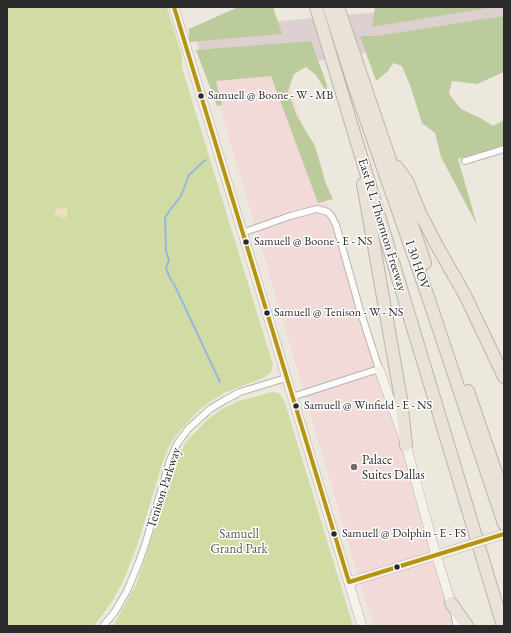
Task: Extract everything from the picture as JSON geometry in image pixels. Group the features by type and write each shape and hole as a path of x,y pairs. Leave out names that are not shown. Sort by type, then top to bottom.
{"highway":[{"name":"I 30 HOV","path":"329,7 360,87 504,524"},
{"name":"East R L Thornton Freeway","path":"338,7 360,87 388,155 504,496"},
{"name":"East R L Thornton Freeway","path":"316,9 503,626"},
{"path":"355,136 401,400 406,445"},
{"path":"388,155 407,181 420,213 465,295 504,377"},
{"path":"480,551 504,610"},
{"path":"451,603 467,626"}],"main road":[{"path":"174,7 362,626"},
{"path":"379,369 406,445 436,555 451,603"},
{"path":"349,582 504,534"}],"street":[{"path":"465,161 504,149"},
{"path":"242,233 290,216 317,209 328,212 336,225 360,310 379,369 292,397"},
{"name":"Tenison Parkway","path":"103,626 114,613 127,591 139,562 170,460 177,444 184,434 210,409 225,400 240,392 286,378"},
{"path":"451,603 457,626"}],"shaded area":[{"path":"433,7 504,7 504,28 297,65 203,63 193,29"},
{"path":"283,65 464,626 373,626 209,70"}],"green space":[{"path":"7,7 167,7 182,56 182,68 273,365 271,372 265,377 224,393 208,403 197,412 177,434 169,446 163,461 139,540 124,579 113,600 94,626 7,626"},
{"path":"238,7 273,7 282,34 189,42 189,29"},
{"path":"375,7 494,7 372,27"},
{"path":"504,16 504,72 477,84 452,81 449,94 461,109 493,126 504,120 504,146 458,159 477,225 441,157 435,133 422,123 410,85 402,66 393,63 388,71 376,81 360,36 376,36"},
{"path":"311,41 327,85 327,93 316,75 306,67 294,74 288,91 297,116 315,146 326,184 333,199 318,203 271,76 216,81 222,105 217,106 196,50"},
{"name":"Samuell Grand Park","path":"272,392 278,393 285,403 353,626 113,626 137,583 178,457 186,442 207,420 222,409 239,401"}],"sand":[{"path":"57,206 60,209 67,209 67,216 65,218 62,218 59,215 56,217 54,215"}],"waterway":[{"path":"205,160 189,175 181,196 165,218 166,251 169,260 166,269 220,382"}],"transit line":[{"path":"174,7 349,582"},
{"path":"349,582 504,534"}],"place":[{"name":"Samuell @ Boone - W - MB","path":"201,96"},
{"name":"Samuell @ Boone - E - NS","path":"246,242"},
{"name":"Samuell @ Tenison - W - NS","path":"267,313"},
{"name":"Samuell @ Winfield - E - NS","path":"296,406"},
{"name":"Palace Suites Dallas","path":"354,467"},
{"name":"Samuell @ Dolphin - E - FS","path":"334,534"}]}
